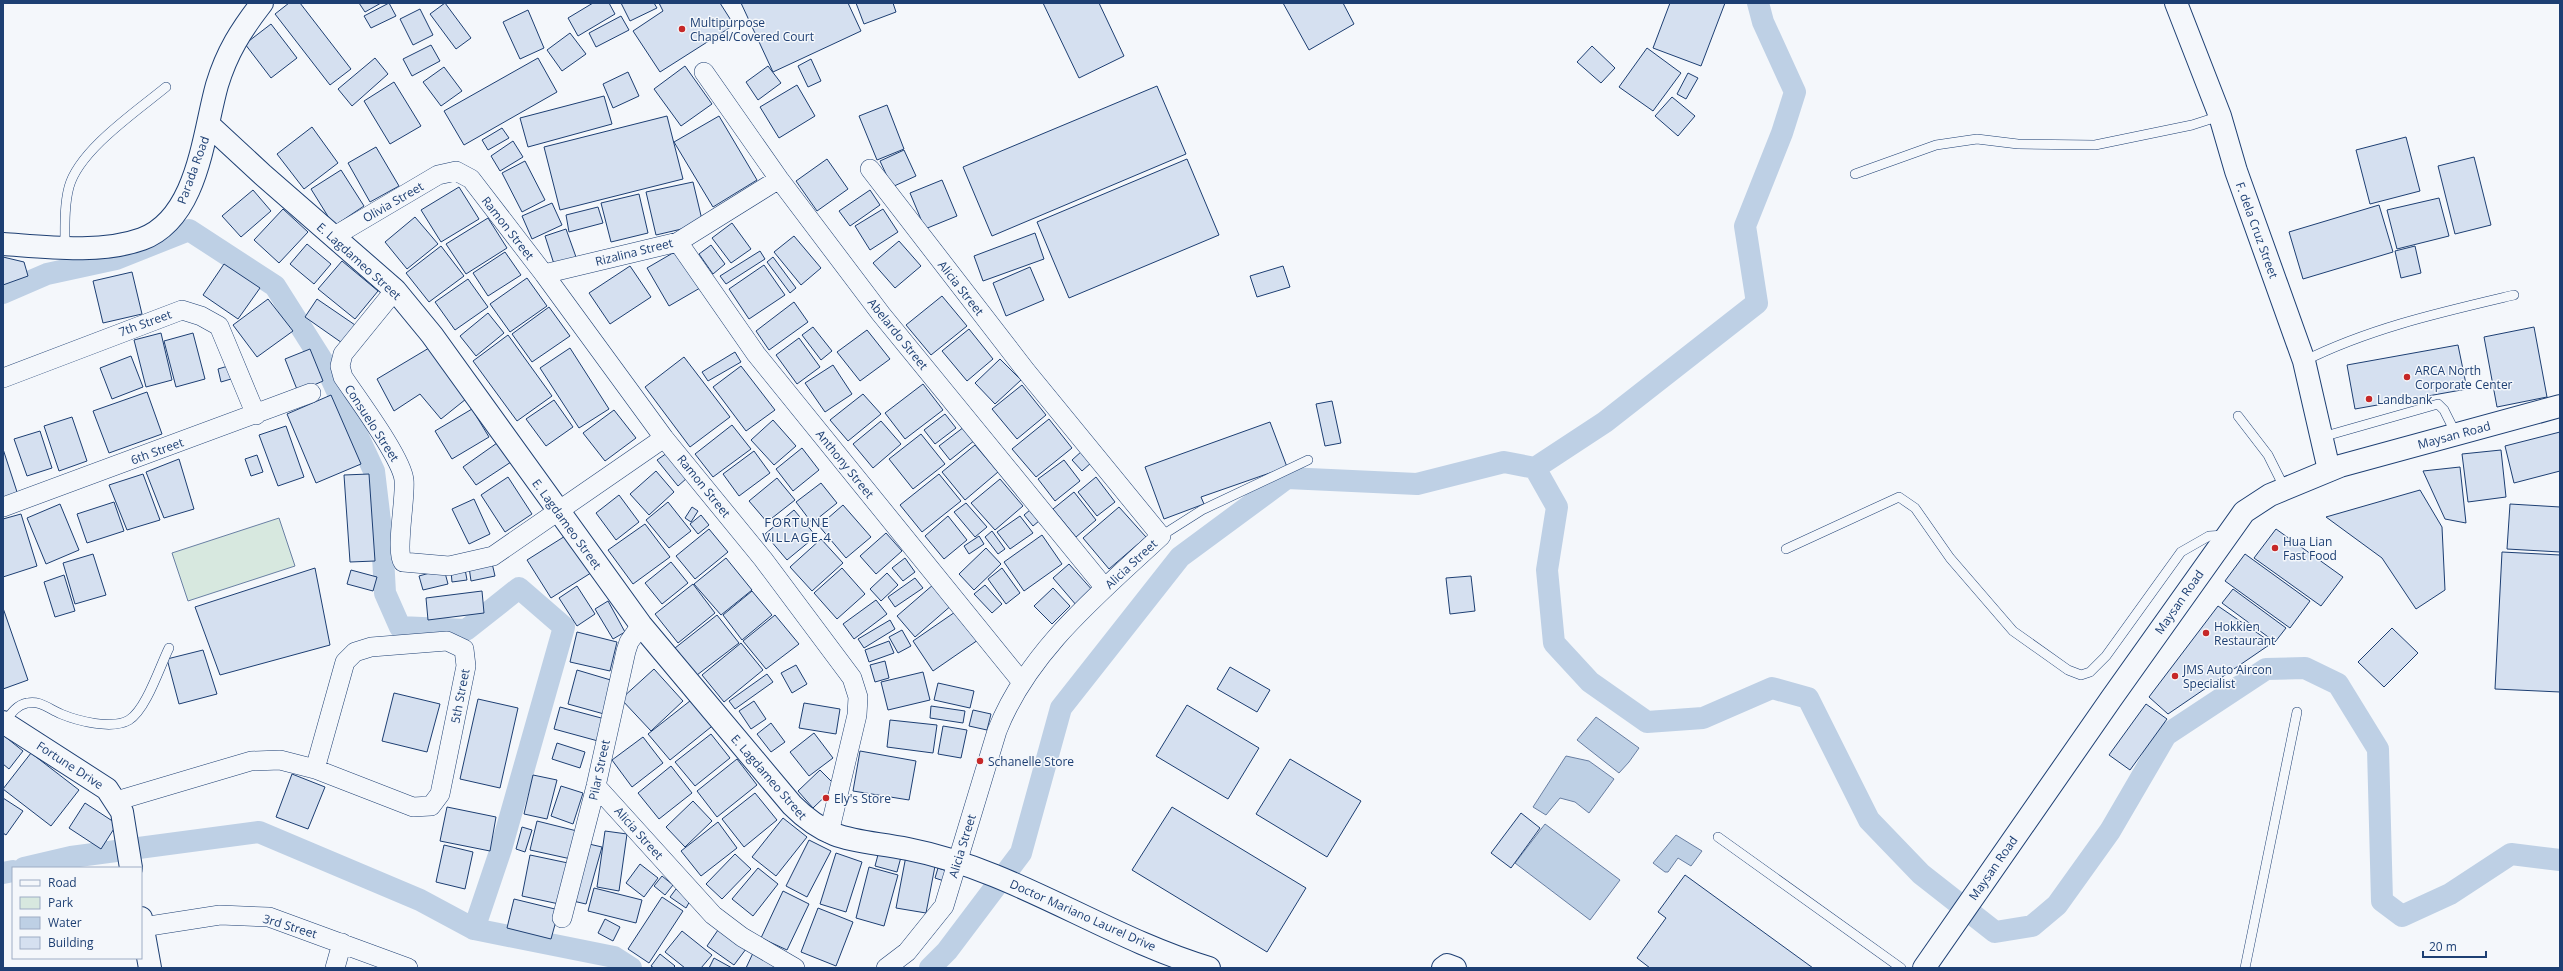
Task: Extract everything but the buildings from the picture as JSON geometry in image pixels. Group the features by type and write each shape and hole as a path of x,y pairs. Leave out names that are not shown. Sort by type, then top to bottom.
{"street":[{"name":"Parada Road","path":"3,244 66,248 112,245 142,239 165,227 180,208 188,190 209,125 217,85 238,35 262,3"},
{"name":"F. dela Cruz Street","path":"2176,3 2220,116 2236,171 2304,361 2328,466"},
{"name":"Abelardo Street","path":"704,72 779,179 881,314 1105,588"},
{"name":"E. Lagdameo Street","path":"209,125 333,237 395,290 432,335 558,512 641,625 792,805 809,822 829,833 853,841 908,849 957,862"},
{"name":"Alicia Street","path":"870,170 1026,371 1161,536 1105,588 1021,681 1007,705 997,731 944,906 907,952 886,968"},
{"name":"Olivia Street","path":"333,237 438,175 456,171"},
{"name":"Ramon Street","path":"456,171 471,179 544,274 664,438 763,559 852,678 858,697 857,715 829,833"},
{"name":"Rizalina Street","path":"544,274 678,242 779,179"},
{"name":"Anthony Street","path":"678,242 756,354 1021,681"},
{"name":"Consuelo Street","path":"395,290 343,354 340,366 343,377 390,448 404,478 400,558 404,562 449,566 493,556 664,438"},
{"name":"7th Street","path":"3,378 182,310 201,316 218,326 256,415"},
{"name":"6th Street","path":"3,507 256,415 311,393"},
{"name":"Maysan Road","path":"1924,968 2226,535 2244,512 2270,495 2285,489 2328,466 2560,406"},
{"name":"Pilar Street","path":"562,918 596,786 626,651 629,642 641,625"},
{"name":"5th Street","path":"116,801 251,761 280,760 315,768 413,806 431,806 440,794 466,666 464,649 447,641 371,647 355,652 345,662 315,768"},
{"name":"Fortune Drive","path":"4,722 107,789 122,812 130,865"},
{"name":"Alicia Street","path":"596,786 713,915 742,937 795,968"},
{"name":"Doctor Mariano Laurel Drive","path":"957,862 980,869 1101,924 1209,968"},
{"name":"3rd Street","path":"142,922 220,915 269,917 408,968"},
{"path":"142,922 150,968"},
{"path":"335,968 342,943"},
{"path":"1443,968 1447,966 1455,968"}],"lane":[{"path":"66,248 67,202 73,175 103,141 166,87"},
{"path":"1855,174 1936,145 1977,139 2018,144 2095,145 2192,125 2220,116"},
{"path":"2304,361 2342,342 2434,314 2514,295"},
{"path":"2322,437 2438,404 2444,410 2456,434"},
{"path":"2238,416 2268,455 2285,489"},
{"path":"1161,536 1202,510 1308,460"},
{"path":"1786,549 1899,497 1915,508 1950,558 2013,631 2068,670 2080,675 2090,672 2106,656 2181,552 2209,536 2226,535"},
{"path":"4,722 15,709 26,703 40,703 61,714 89,721 116,724 129,720 140,710 168,648"},
{"path":"2245,968 2297,712"},
{"path":"1718,838 1901,968"}],"green space":[{"path":"279,518 295,566 188,601 172,553"}],"water":[{"path":"1596,717 1639,748 1619,773 1577,740"},
{"path":"1566,756 1589,761 1614,779 1589,813 1575,802 1560,798 1546,815 1533,807"},
{"path":"1545,824 1620,880 1590,920 1515,863"},
{"path":"1676,835 1702,851 1691,866 1678,858 1668,872 1665,872 1653,863"}],"waterway":[{"path":"1535,468 1605,422 1757,303 1745,226 1782,133 1795,92 1763,22 1758,3"},
{"path":"3,293 47,274 116,259 189,230 275,286 325,365 374,471 382,538 385,593 400,627 466,630 519,588 564,627 501,849 474,929"},
{"path":"930,968 947,951 1021,853 1061,708 1180,557 1287,478 1417,484 1504,462 1535,468 1557,507 1547,570 1554,643 1590,682 1647,722 1703,718 1772,688 1808,698 1869,820 1921,874 1995,932 2032,926 2057,905 2110,831 2166,735 2266,669 2305,668 2338,684 2378,749 2382,901 2402,916 2450,894 2511,854 2560,860"},
{"path":"28,867 71,857 259,832 420,900 474,929 614,957 631,968"},
{"path":"3,873 12,871"}],"place":[{"name":"Multipurpose Chapel/Covered Court","path":"682,29"},
{"name":"ARCA North Corporate Center","path":"2407,377"},
{"name":"Landbank","path":"2369,399"},
{"name":"Hua Lian Fast Food","path":"2275,548"},
{"name":"Hokkien Restaurant","path":"2206,633"},
{"name":"JMS Auto Aircon Specialist","path":"2175,676"},
{"name":"Schanelle Store","path":"980,761"},
{"name":"Ely's Store","path":"826,798"}],"district":[{"name":"FORTUNE VILLAGE 4","path":"797,530"}]}
